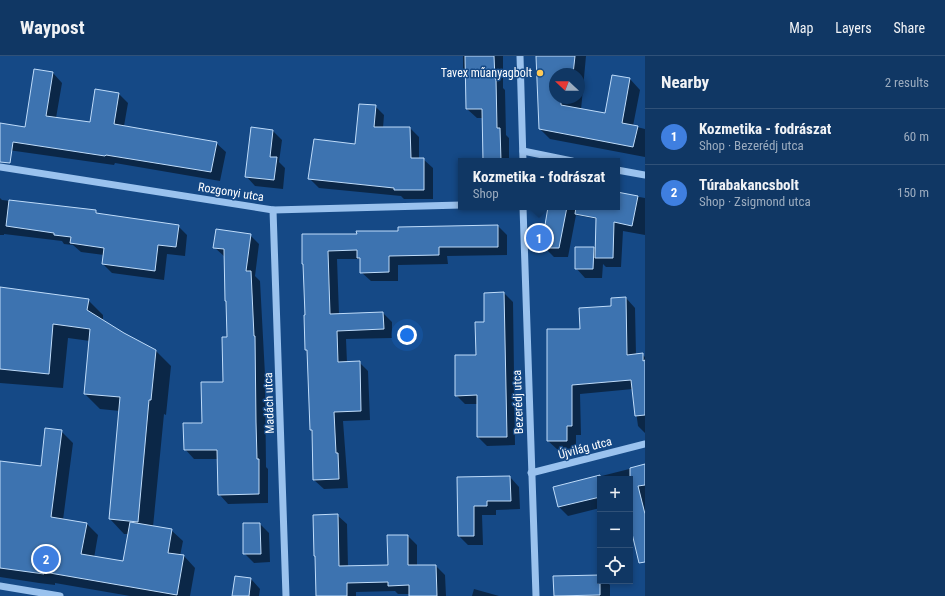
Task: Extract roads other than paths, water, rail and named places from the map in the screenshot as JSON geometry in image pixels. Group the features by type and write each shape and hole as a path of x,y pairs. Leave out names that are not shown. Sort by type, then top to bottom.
{"street":[{"path":"520,56 523,158"},
{"path":"523,151 557,158"},
{"name":"Rozgonyi utca","path":"0,167 273,210 458,205"},
{"path":"620,171 645,175"},
{"name":"Madách utca","path":"273,210 286,596"},
{"name":"Bezerédj utca","path":"523,210 536,596"},
{"name":"Újvilág utca","path":"532,473 645,444"},
{"path":"0,586 60,596"}],"place":[{"name":"Tavex műanyagbolt","path":"540,73"},
{"name":"Kozmetika - fodrászat","path":"539,238"},
{"name":"Túrabakancsbolt","path":"46,559"}]}
